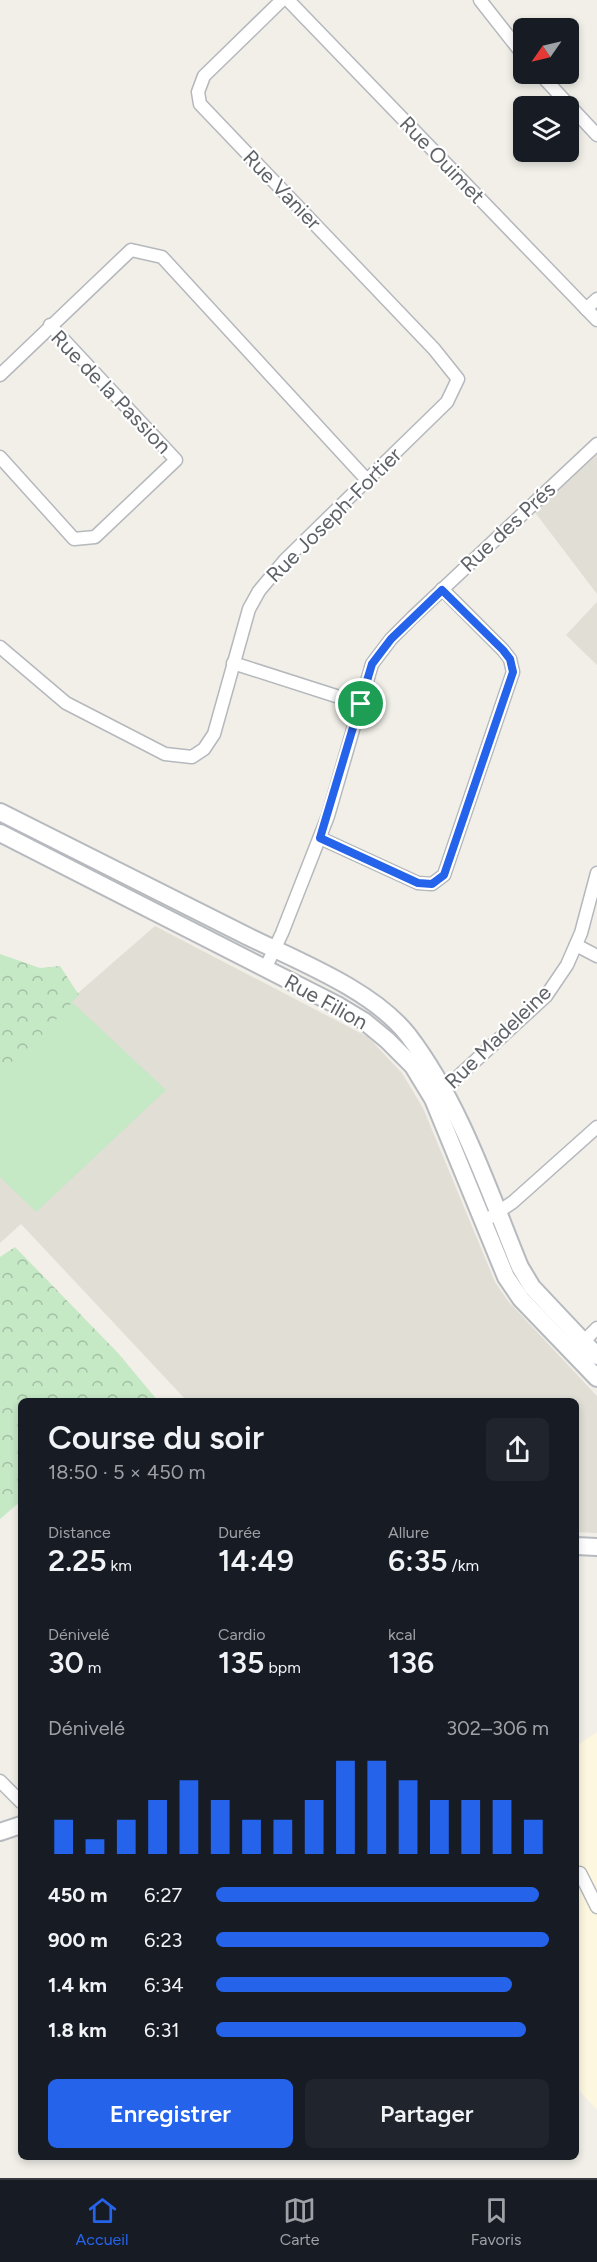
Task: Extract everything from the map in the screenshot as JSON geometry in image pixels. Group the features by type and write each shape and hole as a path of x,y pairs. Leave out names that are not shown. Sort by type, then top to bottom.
{"street":[{"name":"Rue Vanier","path":"282,0 204,76 198,92 200,104 434,349 458,380"},
{"name":"Rue Ouimet","path":"288,0 597,320"},
{"path":"480,0 513,42"},
{"path":"549,84 597,135"},
{"path":"50,325 131,250 162,257 366,480"},
{"path":"586,309 597,298"},
{"name":"Rue de la Passion","path":"0,375 50,325 176,460 95,537 74,539 0,457"},
{"name":"Rue Joseph-Fortier","path":"0,647 66,703 176,757 192,757 204,749 214,734 249,609 259,591 285,561 447,402 458,380"},
{"name":"Rue des Prés","path":"264,969 275,950 320,838 372,664 391,639 597,444"},
{"path":"320,838 418,883 432,884 444,875 513,672 510,659 503,650 442,590"},
{"path":"233,663 361,704"},
{"name":"Rue Filion","path":"0,812 344,985 377,1006 407,1034 498,1213 520,1267 532,1287 578,1347 597,1378"},
{"name":"Rue Filion","path":"0,833 161,913 364,1021 413,1066 439,1094 483,1223 506,1277 521,1299 578,1347 597,1356"},
{"name":"Rue Madeleine","path":"439,1094 546,996 567,965 576,945 597,873"},
{"path":"576,945 597,956"},
{"path":"364,1021 377,1006"},
{"path":"483,1223 498,1213 597,1127"},
{"path":"578,1347 597,1328"},
{"path":"579,1546 597,1547"},
{"path":"0,1781 18,1799"},
{"path":"0,1832 18,1826"},
{"path":"580,1873 597,1907"}],"shaded area":[{"path":"597,452 597,594 534,511"},
{"path":"597,602 597,665 566,635"},
{"path":"155,926 368,1037 402,1073 423,1108 495,1282 508,1301 597,1396 597,1533 579,1532 579,1398 184,1398 21,1224 0,1243 0,1061"},
{"path":"597,1732 597,2110 579,2090 579,1744"}],"green space":[{"path":"0,954 40,968 60,966 79,995 37,1040 0,1072"},
{"path":"72,1002 166,1090 36,1212 0,1177 0,1065"},
{"path":"15,1247 118,1353 156,1398 18,1398 18,1504 0,1519 0,1257"}],"route":[{"path":"442,590 510,659 513,672 444,875 432,884 418,883 320,838 361,704 372,664 391,639 442,590"}]}
